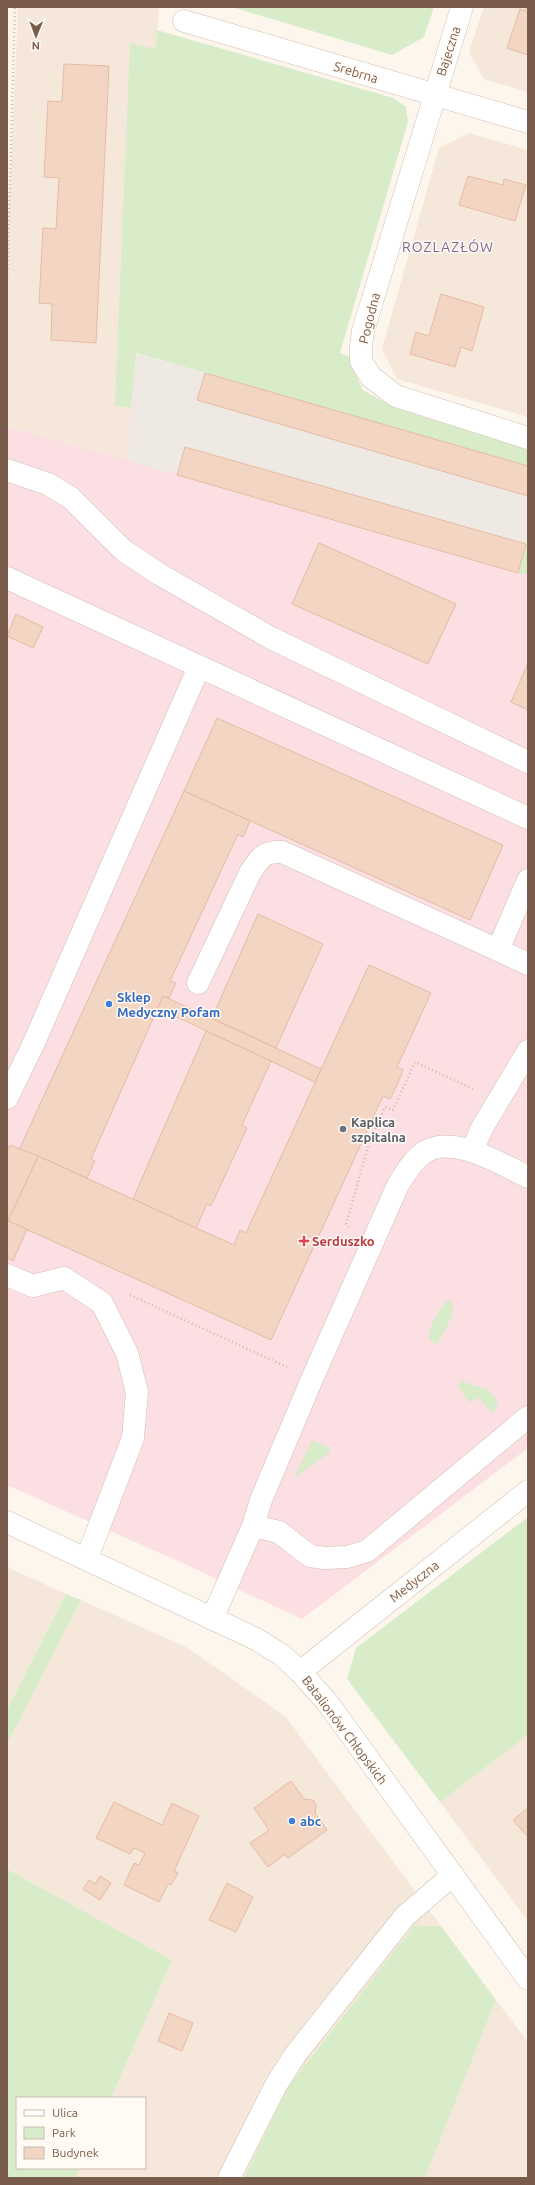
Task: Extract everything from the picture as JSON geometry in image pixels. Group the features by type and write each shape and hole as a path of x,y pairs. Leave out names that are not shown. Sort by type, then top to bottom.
{"street":[{"name":"Bajeczna","path":"434,95 462,7"},
{"name":"Srebrna","path":"184,21 528,122"},
{"name":"Pogodna","path":"434,95 364,331 361,346 361,361 371,378 396,396 528,438"},
{"path":"7,470 48,484 71,498 123,550 159,574 271,638 528,762"},
{"path":"7,578 528,818"},
{"path":"7,1098 32,1047 199,667"},
{"path":"198,983 250,873 261,857 272,852 282,852 528,964"},
{"path":"498,950 528,880"},
{"path":"472,1151 482,1128 528,1051"},
{"path":"212,1619 253,1526 261,1500 312,1379 398,1185 408,1168 422,1153 438,1146 454,1146 472,1151 528,1176"},
{"path":"7,1275 33,1286 64,1278 102,1303 127,1353 137,1392 133,1438 87,1558"},
{"path":"253,1526 280,1532 310,1556 325,1558 347,1557 367,1551 528,1417"},
{"name":"Medyczna","path":"300,1672 528,1491"},
{"name":"Batalionów Chłopskich","path":"7,1522 87,1558 256,1639 282,1655 300,1672 326,1702 528,1978"},
{"path":"229,2178 276,2085 295,2056 405,1916 452,1875"}],"path":[{"path":"7,285 14,7"},
{"path":"350,1229 346,1224 370,1140 385,1107 393,1110 415,1062 473,1089"},
{"path":"127,1294 294,1370"}],"shaded area":[{"path":"18,7 159,7 128,461 7,426 7,253"},
{"path":"484,7 528,7 528,92 484,79 469,52"},
{"path":"469,133 528,150 528,417 397,379 382,349 439,148"},
{"path":"135,353 528,466 528,538 518,573 128,461"},
{"path":"7,426 528,575 528,1448 302,1619 187,1565 7,1485"},
{"path":"7,1567 66,1594 7,1710"},
{"path":"81,1600 188,1648 285,1716 441,1926 414,1926 287,2088 244,2178 75,2178 79,2169 146,2169 146,2097 111,2097 172,1960 7,1869 7,1744"},
{"path":"528,1735 528,1921 440,1802"},
{"path":"496,2000 528,2042 528,2178 425,2178"}],"green space":[{"path":"232,7 434,7 424,37 392,55"},
{"path":"157,30 393,98 406,107 408,122 340,353 355,359 354,371 363,390 382,401 417,415 528,449 528,466 136,353 131,408 115,405 130,43 156,49"},
{"path":"528,538 528,575 518,573"},
{"path":"449,1299 453,1308 452,1314 445,1331 439,1341 435,1344 429,1339 430,1329 438,1312"},
{"path":"462,1381 488,1390 497,1400 497,1408 492,1413 478,1397 469,1403 457,1385"},
{"path":"312,1440 330,1448 329,1453 294,1478"},
{"path":"528,1517 528,1735 440,1802 347,1679 356,1648"},
{"path":"66,1594 81,1600 7,1744 7,1710"},
{"path":"7,1869 172,1960 111,2097 16,2097 16,2169 79,2169 75,2178 7,2178"},
{"path":"414,1926 441,1926 496,2000 425,2178 244,2178 287,2088"}],"building":[{"path":"526,7 528,7 528,55 507,48 520,9 525,11"},
{"path":"64,64 109,66 96,343 51,340 52,304 39,303 43,228 56,229 59,178 44,177 48,101 62,102"},
{"path":"468,176 503,185 504,179 526,185 515,221 459,205"},
{"path":"441,294 484,307 472,351 461,347 455,367 410,354 416,332 429,336"},
{"path":"205,373 528,466 528,496 197,400"},
{"path":"185,447 526,544 518,573 177,475"},
{"path":"319,543 456,604 428,664 292,604"},
{"path":"16,614 43,627 33,648 7,636"},
{"path":"528,663 528,710 511,702"},
{"path":"217,718 503,845 470,920 184,791"},
{"path":"184,791 250,821 243,837 238,834 170,981 176,983 169,998 163,996 91,1159 95,1161 87,1178 38,1156 19,1150"},
{"path":"258,914 323,944 276,1048 212,1018"},
{"path":"369,965 431,993 397,1067 403,1070 397,1085 390,1099 383,1096 271,1340 8,1221 38,1156 234,1245 240,1230 246,1233"},
{"path":"163,996 321,1069 315,1082 158,1008"},
{"path":"206,1031 271,1061 242,1125 247,1128 211,1206 207,1204 196,1228 133,1199"},
{"path":"10,1145 38,1156 8,1221 27,1229 13,1261 7,1258 7,1151"},
{"name":"abc","path":"291,1781 304,1799 313,1800 316,1805 315,1813 327,1830 288,1858 285,1854 268,1867 250,1843 269,1830 254,1808"},
{"path":"114,1802 162,1825 172,1803 199,1816 174,1871 178,1873 171,1885 168,1884 159,1902 124,1885 134,1863 139,1865 145,1853 134,1848 130,1854 96,1838"},
{"path":"528,1808 528,1837 513,1820"},
{"path":"100,1876 111,1883 100,1900 83,1889 89,1880 95,1884"},
{"path":"227,1883 253,1897 236,1932 209,1920"},
{"path":"169,2013 193,2023 182,2051 158,2041"}],"place":[{"name":"Sklep Medyczny Pofam","path":"109,1004"},
{"name":"Kaplica szpitalna","path":"343,1129"},
{"name":"Serduszko","path":"304,1241"},
{"name":"abc","path":"292,1821"}],"district":[{"name":"ROZLAZŁÓW","path":"448,247"}]}
